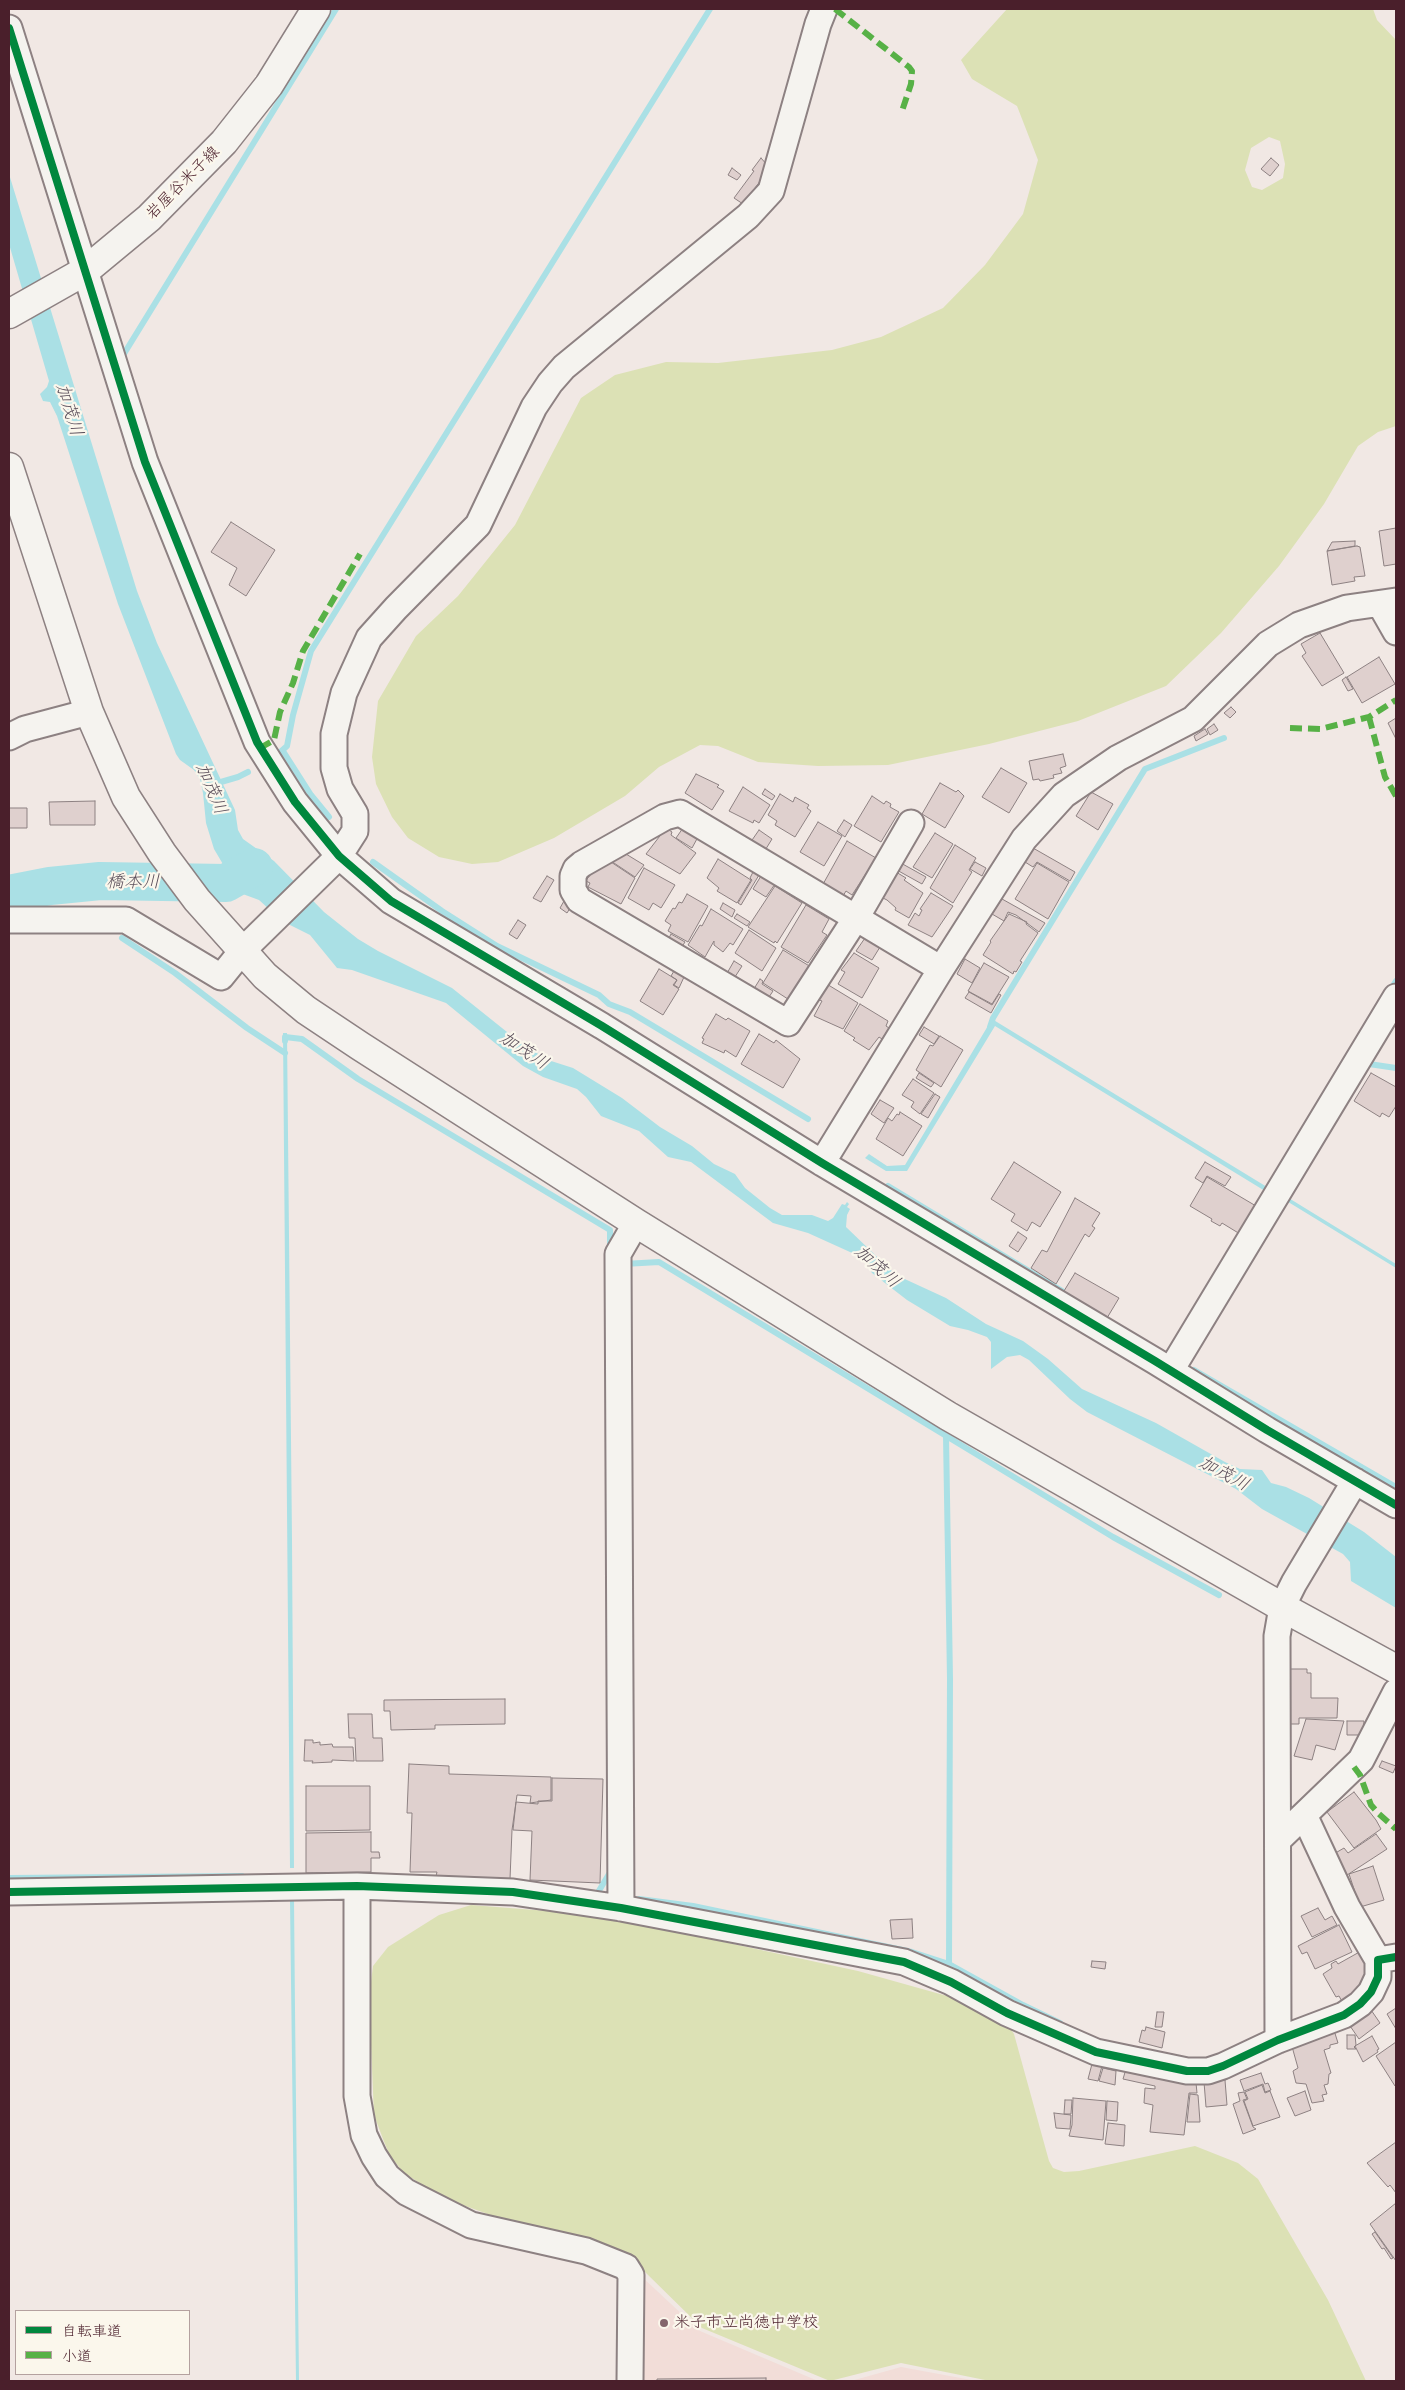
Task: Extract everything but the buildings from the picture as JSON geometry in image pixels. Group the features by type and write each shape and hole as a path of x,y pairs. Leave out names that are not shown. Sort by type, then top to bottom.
{"street":[{"name":"岩屋谷米子線","path":"9,314 78,276 150,218 224,142 269,85 316,9"},
{"path":"9,920 126,920 221,977 242,951 339,856 355,831 355,814 340,788 334,768 334,734 344,693 369,638 478,525 534,407 550,383 564,367 748,216 771,191 818,24 824,9"},
{"path":"9,28 78,276 145,462 257,742 295,802 339,856 391,901 602,1026 822,1163 1171,1370 1350,1489 1396,1505"},
{"path":"9,467 89,712 126,797 162,853 197,900 265,976 306,1010 636,1222 948,1416 1396,1670"},
{"path":"822,1163 941,969 1024,839 1064,795 1118,758 1193,718 1268,644 1299,625 1347,608 1388,603 1396,632"},
{"path":"9,737 25,729 89,712"},
{"path":"911,823 856,918 788,1023 579,900 574,890 573,876 576,869 582,864 665,817 680,812 856,918 941,969"},
{"path":"1171,1370 1396,997"},
{"path":"621,1908 618,1254 636,1222"},
{"path":"1278,2040 1278,1636 1282,1607 1294,1582 1350,1489"},
{"path":"1278,1840 1361,1760 1396,1692"},
{"path":"9,1892 357,1886 513,1892 621,1908 904,1962 951,1982 1007,2013 1096,2052 1171,2069 1208,2071 1223,2066 1278,2040 1344,2015 1360,2004 1371,1992 1387,1959 1347,1907 1304,1815"},
{"path":"357,1886 357,2096 364,2134 374,2156 387,2176 406,2192 471,2225 586,2251 626,2267 631,2275 630,2381"}],"shaded area":[{"name":"米子市立尚徳中学校","path":"641,2276 700,2331 818,2381 637,2381"},
{"path":"901,2367 977,2381 851,2381"}],"green space":[{"path":"1007,9 1373,9 1377,20 1396,40 1396,426 1378,432 1358,446 1324,504 1279,566 1221,633 1166,686 1078,721 989,744 888,765 818,766 758,762 718,746 700,745 659,767 625,796 554,838 498,862 472,864 439,857 408,838 392,817 376,784 372,757 378,701 416,636 458,596 515,525 581,398 615,375 666,362 718,363 832,350 881,337 943,308 985,265 1023,214 1038,160 1017,106 972,79 961,60","holes":["1269,137 1280,141 1285,164 1283,178 1262,190 1252,187 1245,170 1251,148"]},
{"path":"471,1905 599,1915 858,1971 972,2003 1008,2025 1014,2034 1049,2161 1053,2168 1064,2172 1079,2171 1195,2146 1238,2163 1258,2179 1328,2300 1366,2381 990,2381 901,2363 830,2381 702,2328 645,2272 617,2252 499,2218 443,2198 404,2173 390,2156 374,2115 369,1998 373,1966 388,1947 439,1915"}],"water":[{"name":"加茂川","path":"9,174 137,591 157,643 235,810 238,830 243,839 274,861 324,912 358,939 452,988 522,1044 548,1060 573,1068 622,1098 660,1127 692,1146 714,1164 735,1174 745,1188 770,1208 782,1215 812,1215 828,1221 833,1218 842,1204 845,1205 847,1202 849,1204 847,1207 850,1209 847,1215 846,1227 896,1275 946,1298 986,1324 1023,1341 1048,1359 1082,1389 1156,1423 1240,1469 1262,1470 1271,1483 1286,1487 1309,1498 1364,1532 1396,1557 1396,1608 1351,1581 1350,1562 1343,1554 1262,1509 1236,1489 1087,1412 1070,1399 1029,1360 1020,1355 1007,1357 991,1369 991,1342 987,1337 950,1326 907,1300 872,1273 861,1257 808,1233 773,1223 691,1162 668,1157 639,1131 601,1116 577,1089 543,1077 523,1066 446,1003 352,970 337,968 310,935 282,921 259,900 240,893 214,849 206,823 200,779 194,770 180,760 176,754 118,604 57,416 50,402 43,401 40,394 47,387 49,381 9,244"},
{"path":"992,1019 1267,1187 1265,1191 995,1026 907,1171 886,1171 865,1158 869,1154 887,1166 905,1165"},
{"path":"283,1033 287,1033 294,1868 290,1868"},
{"path":"1287,1197 1396,1264 1396,1268 1285,1200"},
{"path":"294,1899 299,2381 296,2381 290,1900"}],"waterway":[{"path":"122,357 336,9"},
{"path":"277,755 287,746 293,715 311,651 710,9"},
{"path":"990,1027 993,1018 1145,769 1224,738"},
{"path":"283,751 311,795 329,817"},
{"name":"加茂川","path":"214,784 248,772"},
{"path":"373,862 442,911 497,946 599,995 609,1004 630,1012 808,1119"},
{"name":"橋本川","path":"9,894 50,886 100,881 226,883 254,867"},
{"path":"122,938 175,973 247,1028 285,1053"},
{"path":"1389,992 1396,981"},
{"path":"285,1041 285,1037 302,1039 358,1079 610,1230 610,1251"},
{"path":"1371,1060 1369,1064 1396,1068"},
{"path":"888,1186 1092,1309"},
{"path":"624,1264 659,1262 1113,1537 1219,1595"},
{"path":"1194,1370 1396,1487"},
{"path":"946,1436 950,1679 949,1964"},
{"path":"597,1894 612,1869"},
{"path":"9,1878 242,1876"},
{"path":"639,1899 693,1906 912,1952 949,1964 1060,2023"}],"marked path":[{"path":"835,9 912,71 911,84 902,111"},
{"path":"260,748 274,740 280,712 293,683 303,651 360,554"},
{"path":"1290,728 1320,729 1369,717 1396,700"},
{"path":"1369,717 1385,777 1396,796"},
{"path":"1354,1767 1360,1775 1371,1805 1396,1829"}],"cycle path":[{"path":"9,28 145,462 257,742 295,802 339,856 391,901 602,1026 822,1163 1155,1361 1267,1430 1396,1505"},
{"path":"9,1892 357,1886 513,1892 621,1908 904,1962 951,1982 1007,2013 1096,2052 1187,2071 1208,2071 1223,2066 1278,2040 1344,2015 1360,2004 1371,1992 1378,1977 1378,1960 1396,1957"}],"place":[{"name":"米子市立尚徳中学校","path":"664,2323"}]}
